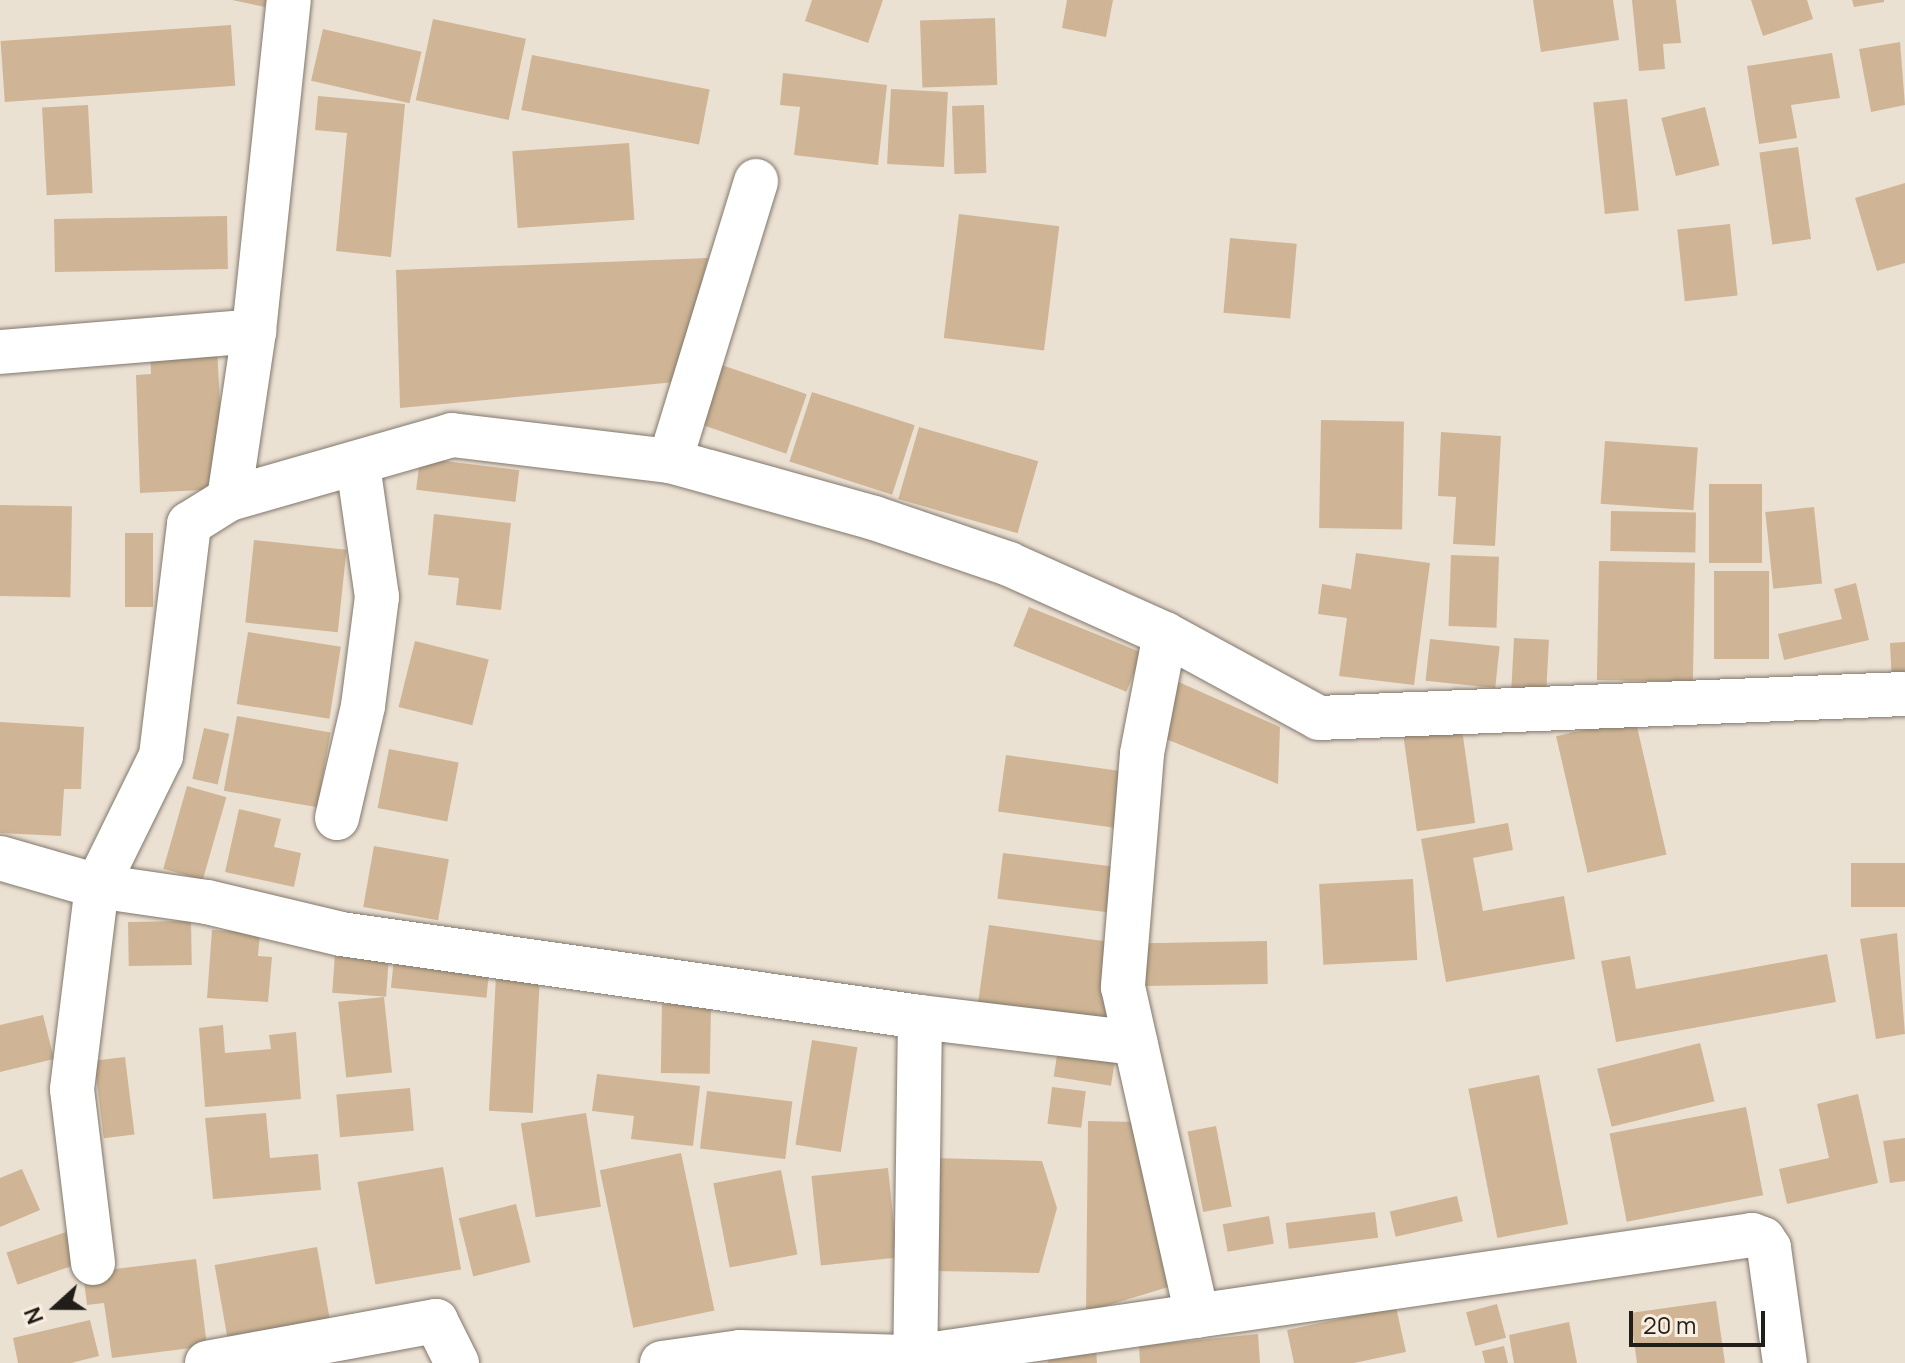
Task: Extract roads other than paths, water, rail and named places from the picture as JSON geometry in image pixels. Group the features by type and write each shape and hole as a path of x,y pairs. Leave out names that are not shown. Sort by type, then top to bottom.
{"street":[{"path":"229,499 254,331 289,0"},
{"path":"670,461 756,181"},
{"path":"0,352 254,331"},
{"path":"93,1263 72,1089 97,886 161,756 189,524 229,499 358,465 452,435 670,461 874,518 1009,564 1165,634 1260,681 1319,718 1905,694"},
{"path":"337,818 363,706 377,597 358,465"},
{"path":"1165,634 1142,754 1123,987 1197,1316"},
{"path":"0,858 97,886 207,902 341,934 920,1017 1135,1043"},
{"path":"914,1360 920,1017"},
{"path":"662,1363 740,1352 914,1360 1752,1235 1763,1239 1769,1248 1785,1363"},
{"path":"207,1363 436,1321 457,1363"}]}
